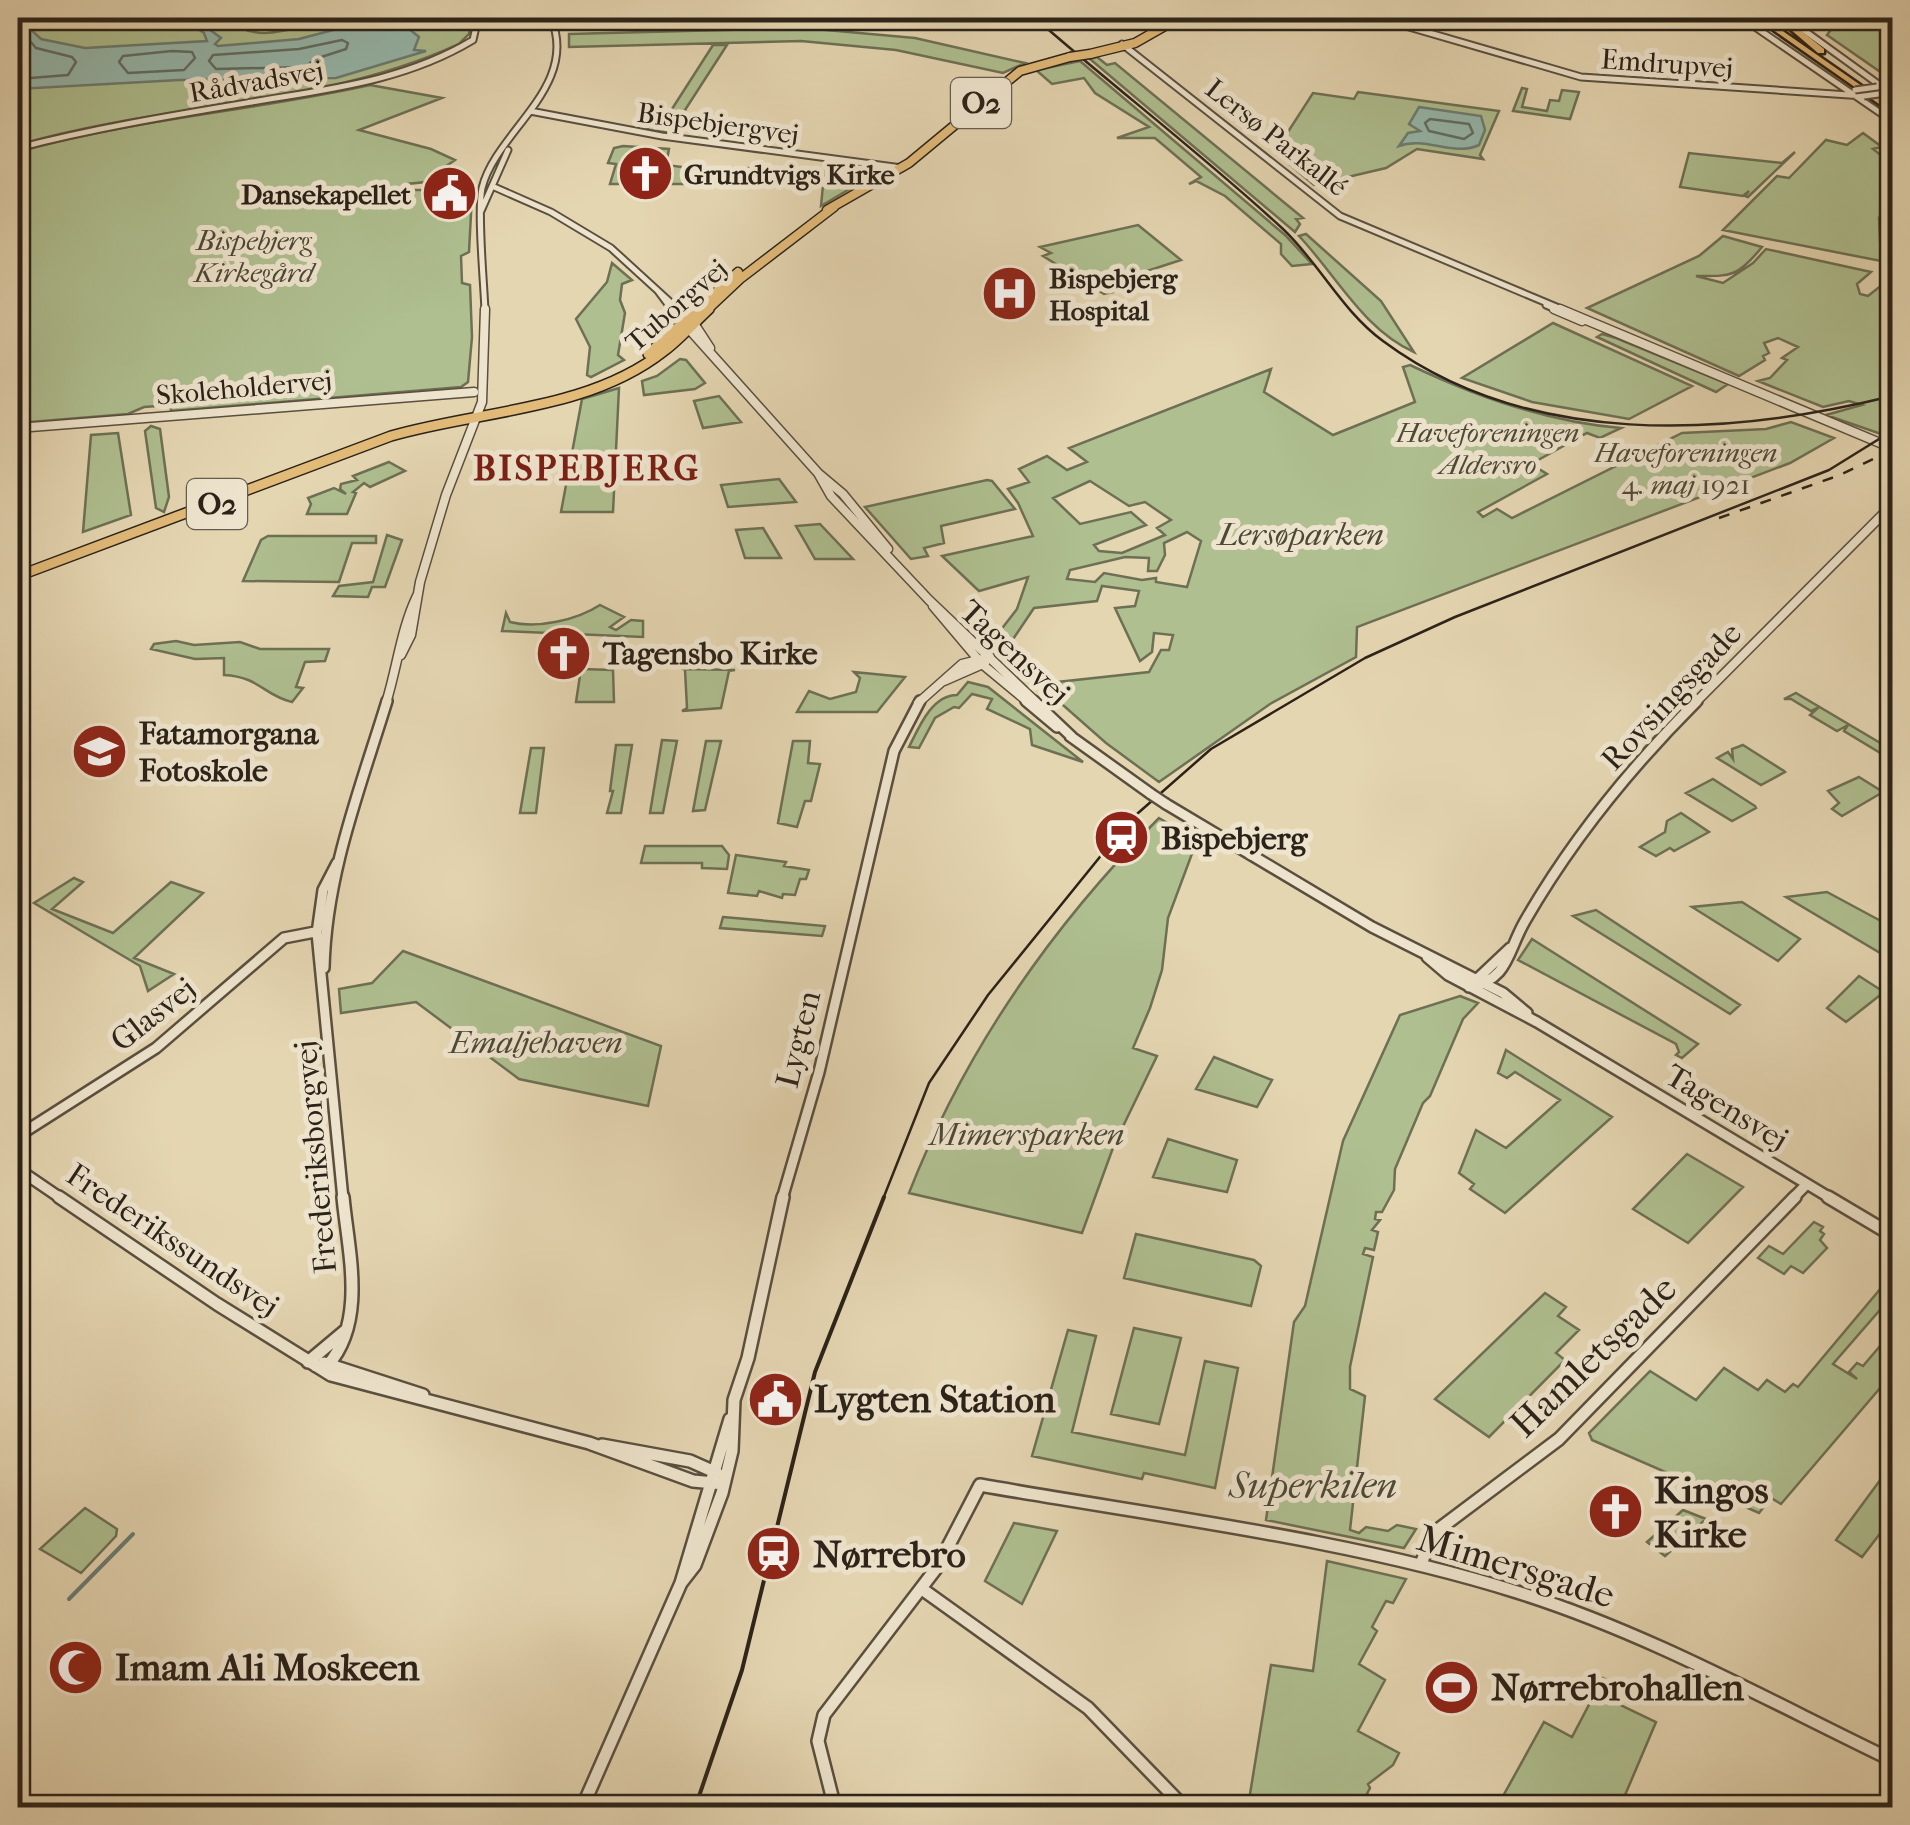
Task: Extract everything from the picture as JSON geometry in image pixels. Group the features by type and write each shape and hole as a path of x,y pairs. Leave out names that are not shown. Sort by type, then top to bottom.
{"highway":[{"path":"1757,18 1892,109"},
{"path":"1771,18 1892,109"},
{"path":"1784,18 1829,59"}],"main road":[{"name":"Tuborgvej","path":"1123,45 1170,18"},
{"name":"Tuborgvej","path":"474,413 572,397 626,375 674,343 726,282 802,225 902,168 1011,77 1036,64 1123,45 1179,18"},
{"name":"Tuborgvej","path":"474,413 560,394 607,378 645,356 834,207"},
{"name":"O2","path":"18,579 391,436 474,413"}],"street":[{"name":"Rådvadsvej","path":"18,148 126,123 373,80 463,46 475,36 478,18"},
{"name":"Frederiksborgvej","path":"324,978 326,921 337,863 401,655 413,630 417,596 474,413 482,402 486,340 481,211 487,176 530,112 559,48 556,26 550,18"},
{"name":"Emdrupvej","path":"1378,18 1581,77 1836,93 1884,90"},
{"path":"1744,18 1857,93 1892,122"},
{"path":"1784,18 1884,90"},
{"name":"Lersø Parkallé","path":"1123,45 1340,216 1572,310 1892,448"},
{"name":"Bispebjergvej","path":"530,112 657,135 902,168"},
{"name":"Frederiksborgvej","path":"481,211 509,144"},
{"path":"487,176 491,189"},
{"name":"Tagensvej","path":"491,189 597,238 658,291 818,473 843,494 893,559 983,660 1072,737 1217,836 1892,1234"},
{"name":"Frederiksborgvej","path":"474,413 470,403 483,367"},
{"name":"Skoleholdervej","path":"18,428 474,392"},
{"name":"Rovsingsgade","path":"1483,981 1513,944 1589,823 1690,708 1892,505"},
{"name":"Lygten","path":"719,1478 779,1211 824,1056 876,819 900,736 918,704 934,686 954,668 983,660"},
{"name":"Frederiksborgvej","path":"328,1364 340,1350 353,1296 324,978 315,932 327,880 337,863"},
{"name":"Glasvej","path":"18,1136 156,1048 284,938 315,932"},
{"name":"Tagensvej","path":"1427,957 1483,981 1537,1022"},
{"path":"1469,987 1483,981"},
{"name":"Frederikssundsvej","path":"18,1169 335,1376 589,1443 690,1461 719,1478"},
{"name":"Hamletsgade","path":"1421,1565 1431,1535 1559,1440 1806,1184"},
{"path":"307,1361 345,1331"},
{"path":"307,1361 328,1364"},
{"name":"Frederikssundsvej","path":"328,1364 449,1405"},
{"name":"Frederikssundsvej","path":"589,1443 686,1479 719,1478"},
{"path":"582,1808 680,1583 695,1565 719,1478"},
{"name":"Mimersgade","path":"922,1589 957,1536 980,1484 1421,1565 1584,1614 1892,1760"},
{"path":"835,1808 817,1732 826,1710 922,1589 1088,1708 1185,1808"}],"green space":[{"path":"18,18 226,18 240,28 269,33 346,18 472,18 469,34 459,44 352,81 129,120 18,145"},
{"path":"1892,18 1892,80 1827,35 1839,19"},
{"path":"804,28 915,38 1025,63 1003,73 896,50 801,41 569,47 569,34"},
{"path":"713,45 727,45 685,110 691,119 680,134 647,130 655,116 672,109"},
{"path":"1097,57 1107,65 1115,63 1303,218 1296,219 1300,224 1295,232 1090,59"},
{"path":"1080,61 1285,235 1312,264 1292,266 1281,254 1281,244 1225,196 1196,181 1189,184 1201,177 1155,138 1117,138 1149,127 1095,93 1084,78 1052,84 1036,70"},
{"name":"Bispebjerg Kirkegård","path":"370,85 442,98 359,130 431,149 455,160 442,169 436,181 407,184 407,190 425,190 427,198 452,205 472,195 469,252 461,256 462,283 470,285 472,337 468,382 461,387 171,411 171,405 144,407 128,414 18,423 18,152 105,131"},
{"path":"1522,88 1527,89 1522,107 1547,111 1550,100 1559,101 1562,90 1579,92 1570,119 1513,111"},
{"path":"1358,92 1499,111 1480,155 1483,159 1417,149 1386,168 1314,185 1275,152 1313,93 1354,99"},
{"path":"1863,133 1882,147 1873,149 1892,164 1892,222 1879,218 1881,261 1723,230 1777,176 1789,178 1826,140 1847,145"},
{"path":"614,148 669,149 666,165 690,168 686,184 610,184 616,164 608,163"},
{"path":"1795,152 1748,197 1745,196 1749,191 1743,196 1680,187 1689,153 1782,163"},
{"path":"828,162 883,169 821,206 823,185 724,184 727,168 826,169"},
{"path":"1138,225 1181,260 1104,285 1113,292 1104,294 1043,256 1051,253 1040,247"},
{"path":"1306,234 1381,301 1414,352 1365,315 1299,236"},
{"path":"1723,236 1762,247 1739,270 1696,276 1723,283 1753,263 1766,249 1871,272 1857,284 1860,294 1868,296 1892,277 1892,392 1880,401 1892,399 1892,427 1884,435 1826,415 1862,405 1849,401 1823,407 1758,381 1770,378 1787,360 1782,358 1798,347 1778,338 1764,343 1769,353 1763,356 1765,360 1739,376 1587,308 1699,256"},
{"path":"612,263 632,280 622,284 620,300 625,313 618,355 624,360 591,377 587,375 590,347 576,319 607,282"},
{"name":"Haveforeningen Aldersro","path":"1553,323 1692,386 1629,419 1532,402 1462,378"},
{"path":"1602,334 1728,384 1716,392 1597,337"},
{"path":"680,359 686,360 705,383 695,389 644,395 642,381 657,376"},
{"path":"1410,365 1461,388 1539,414 1621,428 1600,438 1587,433 1531,464 1547,474 1478,512 1483,517 1497,509 1512,518 1682,433 1766,429 1791,422 1834,438 1790,463 1357,627 1356,657 1270,704 1159,782 1106,743 1039,684 1149,672 1161,650 1169,650 1173,635 1154,633 1152,652 1140,661 1115,608 1135,606 1139,591 1102,586 1097,601 1034,608 1005,651 993,640 1017,609 1028,577 979,591 942,556 1033,536 1008,489 1029,482 1019,469 1047,456 1067,470 1087,462 1069,448 1271,369 1264,392 1333,435 1415,402 1403,367","holes":["1090,481 1129,506 1145,502 1171,520 1157,528 1165,535 1122,553 1099,551 1094,545 1146,525 1131,512 1080,524 1053,498","1187,532 1201,541 1187,587 1156,582 1156,578 1142,580 1104,573 1095,582 1067,579 1070,570 1125,557 1149,558 1148,571 1157,571 1165,555 1164,543"]},
{"path":"619,388 613,512 561,512 582,399"},
{"path":"719,396 741,422 703,428 694,401"},
{"path":"151,426 160,429 169,497 164,512 156,508 145,431"},
{"path":"118,433 131,515 83,532 91,435"},
{"path":"389,462 405,471 370,487 364,483 353,492 356,493 347,514 307,514 311,504 308,498 334,488 346,494 340,489 341,484 357,480 353,476"},
{"path":"779,479 796,502 728,507 721,485"},
{"path":"987,480 1015,509 941,526 944,543 924,548 928,556 911,559 865,507"},
{"path":"820,524 853,559 815,559 796,526"},
{"path":"763,528 781,558 745,558 736,530"},
{"path":"387,535 402,540 385,587 372,587 368,597 333,596 339,586 373,582"},
{"path":"268,536 376,536 376,543 352,543 339,582 243,581 261,540"},
{"path":"600,605 624,617 610,627 616,630 631,620 643,621 643,637 502,631 506,613 510,622 544,624 580,615"},
{"path":"176,641 194,645 240,642 260,649 329,649 325,661 305,662 296,687 303,688 292,702 246,679 224,675 224,658 195,659 151,649 154,644"},
{"path":"681,668 735,670 729,671 721,708 682,711 687,708 685,670"},
{"path":"581,669 613,670 614,702 576,702"},
{"path":"854,672 905,677 877,712 797,712 809,691 830,699 856,692 860,678"},
{"path":"968,682 988,687 1083,762 1032,745 1030,729 987,709 992,699 972,694 959,708 935,718 919,748 909,747 933,706 957,695"},
{"path":"1796,693 1892,750 1892,760 1844,731 1848,725 1837,731 1810,715 1819,707 1811,711 1784,699"},
{"path":"662,740 677,741 663,813 650,813"},
{"path":"706,741 721,741 705,810 693,811"},
{"path":"793,741 810,741 808,763 820,764 811,801 805,801 797,827 778,823"},
{"path":"616,745 632,745 621,813 607,813 613,791"},
{"path":"1743,745 1785,772 1761,785 1717,758 1728,752 1733,759 1732,749"},
{"path":"531,748 544,748 536,813 520,813"},
{"path":"1859,777 1883,792 1842,816 1832,809 1839,803 1828,791"},
{"path":"1713,779 1756,808 1732,821 1686,793"},
{"path":"1681,813 1709,832 1656,856 1640,847 1665,832 1667,821"},
{"name":"Mimersparken","path":"1159,818 1201,843 1193,851 1168,918 1162,970 1133,1048 1157,1056 1114,1145 1082,1233 909,1193 956,1090 1014,993 1083,902"},
{"path":"645,846 722,846 729,855 727,869 702,868 702,863 641,863"},
{"path":"736,855 786,862 784,866 809,870 806,879 800,879 795,895 783,894 782,898 759,891 757,896 728,893"},
{"path":"74,878 83,882 52,909 113,933 171,882 203,893 134,958 174,974 148,991 140,966 34,903"},
{"path":"1827,892 1892,927 1886,940 1892,943 1892,960 1786,897"},
{"path":"1742,902 1800,939 1778,961 1692,907"},
{"path":"1596,910 1740,1005 1730,1014 1573,916"},
{"path":"723,917 825,926 822,936 720,928"},
{"path":"1532,939 1698,1044 1682,1058 1676,1055 1676,1044 1518,960"},
{"name":"Emaljehaven","path":"403,951 661,1046 648,1106 519,1079 416,1002 341,1013 339,989 372,983"},
{"path":"1859,976 1884,992 1846,1022 1827,1008"},
{"name":"Superkilen","path":"1460,996 1478,1003 1463,1019 1430,1096 1423,1103 1395,1169 1394,1190 1382,1212 1376,1212 1375,1219 1380,1220 1372,1230 1378,1232 1374,1250 1365,1248 1363,1254 1373,1257 1350,1367 1350,1389 1365,1396 1350,1530 1359,1533 1366,1527 1388,1531 1397,1525 1416,1529 1404,1548 1266,1520 1294,1322 1305,1306 1343,1141 1400,1015"},
{"path":"1506,1050 1612,1117 1505,1213 1470,1189 1474,1184 1459,1173 1476,1130 1506,1148 1560,1100 1515,1072 1507,1078 1498,1073"},
{"path":"1214,1057 1272,1080 1257,1107 1196,1089"},
{"path":"1168,1139 1237,1160 1227,1192 1153,1177"},
{"path":"1687,1154 1743,1187 1688,1243 1633,1209"},
{"path":"1814,1222 1823,1227 1820,1240 1827,1248 1803,1273 1791,1266 1784,1274 1758,1258 1769,1246 1783,1254"},
{"path":"1136,1234 1254,1260 1261,1266 1251,1306 1124,1278"},
{"path":"1892,1275 1892,1296 1833,1364 1857,1379 1849,1372 1857,1363 1863,1366 1892,1332 1892,1374 1781,1504 1771,1498 1759,1513 1592,1440 1589,1433 1650,1371 1696,1400 1724,1368 1758,1390 1767,1380 1785,1392 1793,1384 1798,1387"},
{"path":"1545,1293 1566,1307 1558,1316 1579,1330 1556,1353 1565,1360 1489,1437 1435,1399"},
{"path":"1134,1328 1181,1338 1159,1424 1111,1414"},
{"path":"1068,1330 1096,1336 1072,1432 1185,1455 1205,1361 1238,1368 1215,1488 1144,1473 1142,1479 1032,1456"},
{"path":"1892,1464 1892,1518 1862,1557 1836,1540"},
{"path":"85,1508 117,1529 116,1536 81,1573 40,1549"},
{"path":"1683,1510 1706,1519 1665,1556 1647,1542"},
{"path":"1014,1523 1057,1531 1022,1604 985,1581"},
{"name":"Superkilen","path":"1327,1561 1406,1579 1393,1603 1386,1601 1372,1627 1377,1631 1359,1664 1385,1680 1358,1731 1399,1753 1393,1765 1368,1784 1370,1788 1360,1807 1258,1807 1250,1794 1271,1665 1313,1671"},
{"path":"1603,1678 1622,1689 1616,1703 1656,1722 1620,1807 1497,1807 1544,1722 1572,1737"}],"water":[{"path":"18,18 28,18 29,28 41,39 85,48 207,41 204,33 181,18 194,18 221,38 215,44 218,46 299,39 379,18 408,28 419,37 414,50 426,51 336,78 179,80 18,89"},
{"path":"1419,107 1481,116 1485,130 1479,145 1460,149 1419,143 1399,146 1408,133 1420,131 1409,124"}],"waterway":[{"path":"69,1599 133,1534"}],"tram line":[{"path":"1035,18 1283,229 1368,329 1440,376 1500,401 1564,417 1630,424 1763,420 1892,396"},
{"path":"883,1199 929,1083 988,995 1129,821 1211,749 1365,658 1455,617 1829,470 1892,431"},
{"path":"695,1808 742,1670 815,1372 884,1197"}],"railway":[{"path":"1719,518 1840,475 1892,450"}],"place":[{"name":"Grundtvigs Kirke","path":"645,174"},
{"name":"Dansekapellet","path":"450,194"},
{"name":"Bispebjerg Hospital","path":"1010,294"},
{"name":"Tagensbo Kirke","path":"564,653"},
{"name":"Fatamorgana Fotoskole","path":"100,751"},
{"name":"Bispebjerg","path":"1122,838"},
{"name":"Lygten Station","path":"775,1399"},
{"name":"Kingos Kirke","path":"1615,1512"},
{"name":"Nørrebro","path":"774,1554"},
{"name":"Imam Ali Moskeen","path":"76,1667"},
{"name":"Nørrebrohallen","path":"1452,1687"}],"district":[{"name":"BISPEBJERG","path":"587,468"}],"park label":[{"name":"Haveforeningen 4. maj 1921","path":"1686,468"},
{"name":"Lersøparken","path":"1301,534"}]}
